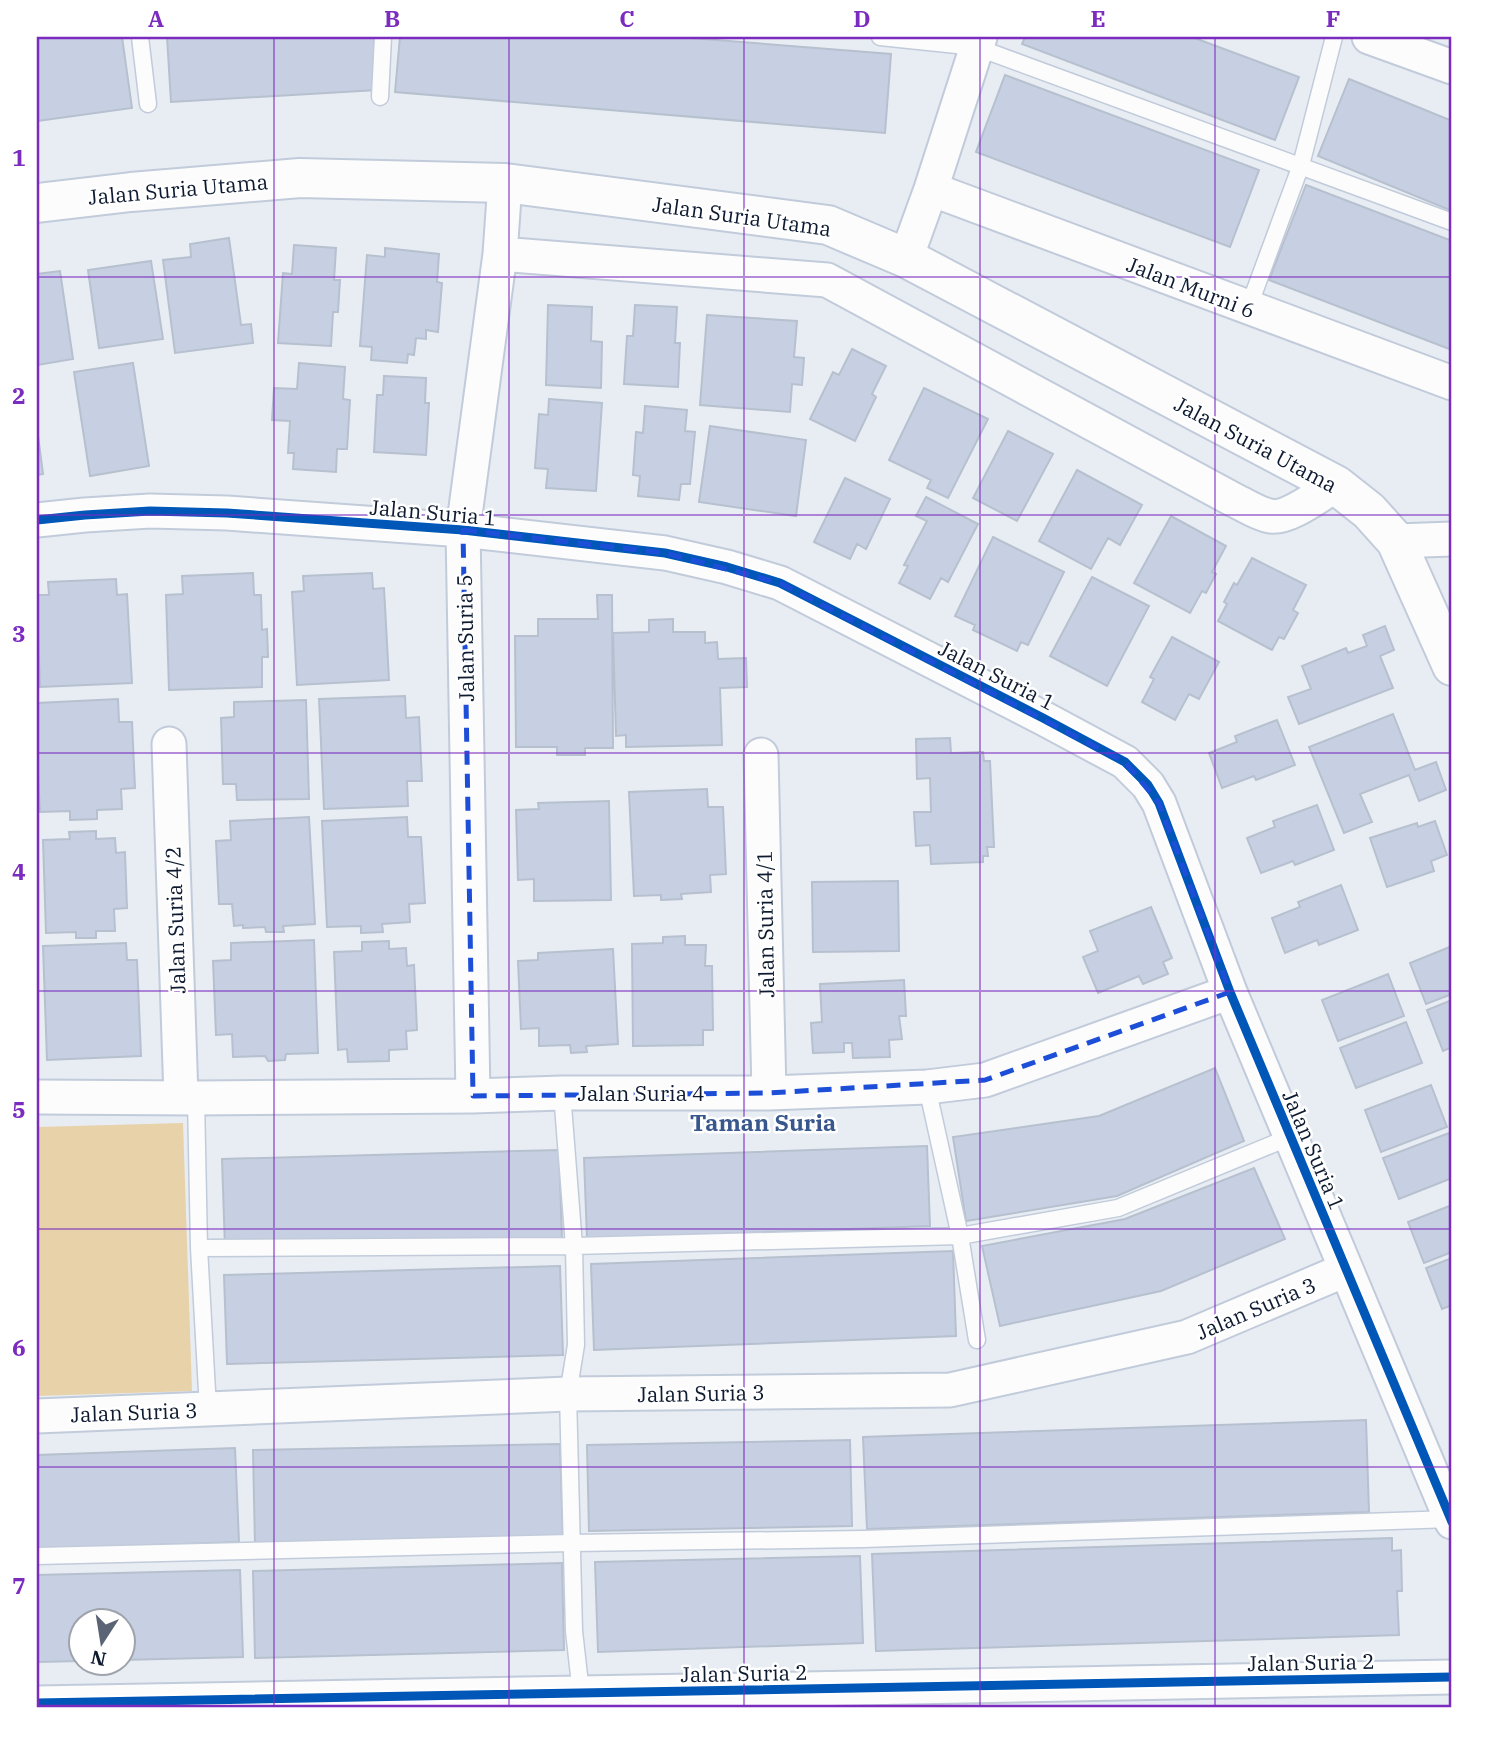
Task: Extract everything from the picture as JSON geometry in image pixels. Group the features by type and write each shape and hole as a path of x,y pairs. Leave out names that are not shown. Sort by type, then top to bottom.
{"main road":[{"name":"Jalan Suria Utama","path":"37,203 300,178 505,183 828,225 906,258 1336,485 1369,511 1396,541 1452,666"}],"street":[{"path":"1369,37 1452,67"},
{"path":"906,258 978,42"},
{"name":"Jalan Suria 5","path":"473,1096 463,530 500,254 505,183"},
{"name":"Jalan Murni 6","path":"931,189 1452,383"},
{"path":"500,254 827,280 1264,514 1272,517 1287,513 1336,485"},
{"name":"Jalan Suria 1","path":"37,520 150,511 240,514 463,530 665,553 727,567 780,583 1125,762 1148,785 1159,803 1230,992 1452,1520"},
{"path":"1396,541 1452,540"},
{"name":"Jalan Suria 4/2","path":"169,744 189,1097"},
{"name":"Jalan Suria 4/1","path":"761,755 769,1093"},
{"name":"Jalan Suria 4","path":"37,1097 769,1093 927,1087 985,1080 1230,992"},
{"name":"Jalan Suria 3","path":"37,1416 568,1394 950,1390 1187,1336 1346,1270"},
{"name":"Jalan Suria 2","path":"37,1703 1452,1677"}],"lane":[{"path":"140,37 148,104"},
{"path":"380,97 383,37"},
{"path":"880,37 978,42 1452,222"},
{"path":"1248,309 1301,165 1334,37"},
{"path":"927,1087 960,1236 977,1340"},
{"path":"562,1093 574,1246 576,1345 568,1394 574,1631 581,1693"},
{"path":"189,1097 208,1409"},
{"path":"199,1248 574,1246 960,1236 1118,1208 1290,1137"},
{"path":"37,1556 864,1539 1452,1520"}],"highlighted area":[{"path":"463,530 665,553 780,583 1125,762 1159,803 1230,992 985,1080 769,1093 473,1096"}],"shaded area":[{"path":"183,1123 192,1391 37,1396 37,1127"}],"building":[{"path":"37,37 122,37 132,108 37,121"},
{"path":"167,37 374,37 377,90 171,102"},
{"path":"400,37 678,37 891,54 885,133 395,92"},
{"path":"1025,37 1192,37 1299,77 1275,140 1022,44"},
{"path":"1005,75 1259,170 1230,247 976,152"},
{"path":"1349,79 1452,121 1452,211 1318,156"},
{"path":"1306,185 1452,241 1452,350 1269,280"},
{"path":"229,238 241,325 251,324 253,343 175,353 163,260 191,257 190,244"},
{"path":"294,245 336,248 334,280 340,280 338,312 333,312 331,346 278,343 283,273 292,274"},
{"path":"385,248 439,254 437,282 442,283 438,332 426,330 426,339 416,338 414,355 408,354 407,363 371,360 372,347 360,346 367,255 385,257"},
{"path":"151,261 163,339 99,348 88,270"},
{"path":"60,271 73,359 37,365 37,274"},
{"path":"548,305 592,307 591,341 602,342 601,388 546,385"},
{"path":"635,305 677,307 675,343 680,343 678,387 624,384 627,336 633,336"},
{"path":"707,315 797,321 794,357 804,358 802,385 792,384 790,412 700,405"},
{"path":"852,349 886,366 872,394 876,397 855,441 810,419 833,372 839,375"},
{"path":"133,363 149,466 90,476 74,372"},
{"path":"299,363 345,367 343,399 350,400 347,449 337,449 336,472 293,469 294,453 288,453 290,421 272,420 274,388 297,389"},
{"path":"384,376 426,378 425,403 429,403 426,455 374,452 377,395 383,395"},
{"path":"924,388 988,419 948,498 927,488 931,480 889,460"},
{"path":"549,399 602,403 596,491 546,488 548,469 535,468 539,414 548,415"},
{"path":"645,406 687,410 685,431 695,432 690,484 681,484 679,500 638,496 640,476 633,475 636,432 643,433"},
{"path":"710,426 806,440 796,516 699,502"},
{"path":"37,428 43,474 37,475"},
{"path":"1008,431 1053,454 1017,521 973,498"},
{"path":"1077,470 1142,505 1120,545 1108,538 1091,569 1039,541"},
{"path":"845,478 890,499 866,549 857,544 850,559 814,542"},
{"path":"926,497 978,524 948,582 941,578 930,599 899,583 908,566 904,565 927,521 916,516"},
{"path":"1171,516 1226,546 1212,572 1216,574 1206,593 1202,591 1190,613 1134,583"},
{"path":"993,537 1064,572 1028,645 1021,642 1017,651 973,630 975,625 955,616"},
{"path":"1252,558 1306,585 1293,610 1298,613 1284,639 1279,637 1272,650 1218,621 1234,583 1237,585"},
{"path":"253,573 254,595 261,595 262,630 267,629 268,657 262,657 262,687 169,690 166,595 183,594 182,576"},
{"path":"372,573 373,589 384,588 389,680 297,685 292,592 304,591 303,576"},
{"path":"1092,577 1149,606 1107,686 1050,656"},
{"path":"116,579 117,595 127,594 132,683 40,687 37,595 49,595 48,582"},
{"path":"597,595 612,595 613,748 585,748 585,755 557,755 557,747 516,747 515,636 538,636 538,619 598,619"},
{"path":"673,619 673,632 705,632 705,643 717,642 718,659 746,658 747,687 720,688 722,745 626,747 626,735 616,736 613,633 649,632 649,620"},
{"path":"1385,626 1394,650 1380,656 1393,688 1299,724 1288,697 1311,689 1302,666 1346,648 1348,653 1367,646 1363,635"},
{"path":"1172,637 1219,662 1199,699 1189,694 1175,720 1142,702 1154,679 1150,677"},
{"path":"405,696 406,718 419,717 422,781 407,781 408,806 324,809 319,699"},
{"path":"118,699 119,722 132,722 135,788 121,789 122,809 97,810 97,819 70,820 70,811 40,812 37,703"},
{"path":"306,700 309,799 237,800 236,784 223,784 221,718 234,717 234,702"},
{"path":"1393,714 1415,770 1436,762 1446,790 1419,801 1409,775 1360,794 1372,822 1344,833 1309,747"},
{"path":"1277,720 1295,765 1256,780 1254,776 1222,788 1209,753 1237,742 1235,736"},
{"path":"950,738 951,753 983,752 984,761 990,761 994,847 987,847 988,856 983,856 983,862 931,864 930,845 916,846 914,812 931,812 930,778 917,779 916,739"},
{"path":"707,789 708,807 723,807 726,874 710,875 711,892 681,894 682,899 661,900 661,895 634,896 629,792"},
{"path":"609,801 611,900 534,901 534,879 518,880 516,810 539,809 538,803"},
{"path":"1317,805 1334,850 1295,865 1293,861 1261,873 1247,838 1275,827 1273,821"},
{"path":"309,817 315,924 283,926 284,932 266,932 265,927 234,926 232,904 219,904 216,841 231,840 230,821"},
{"path":"407,817 408,837 421,837 425,903 409,904 410,922 382,924 383,932 361,933 361,926 327,927 322,821"},
{"path":"1435,821 1447,855 1431,861 1434,871 1387,887 1370,838 1417,823 1418,827"},
{"path":"96,831 96,839 115,838 116,853 125,852 127,908 114,909 115,931 96,931 96,938 76,938 76,932 46,933 43,840 70,839 69,832"},
{"path":"898,881 899,951 813,952 812,882"},
{"path":"1341,885 1358,930 1319,945 1317,940 1285,953 1272,918 1300,907 1298,902"},
{"path":"1151,907 1172,958 1163,962 1168,974 1143,984 1139,976 1098,993 1083,957 1098,951 1090,931"},
{"path":"685,936 685,945 706,945 705,966 712,966 713,1030 703,1030 703,1045 633,1046 632,944 663,943 663,937"},
{"path":"314,940 318,1053 286,1054 285,1060 268,1061 265,1056 233,1057 232,1034 216,1035 213,961 231,960 231,943"},
{"path":"389,941 389,949 406,948 407,966 414,965 417,1030 406,1031 407,1049 389,1050 389,1061 348,1062 347,1049 338,1050 334,952 362,951 362,942"},
{"path":"126,943 127,960 137,960 141,1056 47,1060 43,946"},
{"path":"1452,946 1452,994 1426,1004 1410,963"},
{"path":"613,949 618,1044 586,1046 587,1052 571,1053 570,1045 539,1046 539,1028 521,1029 518,961 538,960 538,953"},
{"path":"1388,974 1404,1016 1338,1041 1322,1000"},
{"path":"904,980 906,1016 899,1016 902,1039 889,1040 890,1057 853,1058 852,1043 844,1043 844,1052 813,1053 811,1023 822,1022 820,984"},
{"path":"1452,1000 1452,1047 1443,1051 1427,1010"},
{"path":"1406,1022 1422,1063 1356,1088 1340,1048"},
{"path":"1215,1068 1244,1141 1117,1196 966,1221 953,1137 1099,1116"},
{"path":"1431,1085 1447,1127 1381,1152 1365,1110"},
{"path":"1449,1133 1452,1142 1452,1178 1399,1199 1383,1158"},
{"path":"927,1146 930,1226 587,1239 584,1158"},
{"path":"559,1150 562,1239 225,1248 222,1159"},
{"path":"1254,1168 1285,1239 1161,1291 1000,1326 982,1246 1125,1219"},
{"path":"1452,1205 1452,1252 1424,1263 1408,1222"},
{"path":"953,1251 956,1336 594,1350 591,1264"},
{"path":"1452,1258 1452,1305 1442,1309 1426,1268"},
{"path":"560,1266 563,1355 227,1364 224,1275"},
{"path":"1366,1420 1369,1512 867,1529 863,1437"},
{"path":"850,1440 852,1526 589,1531 587,1445"},
{"path":"560,1444 563,1540 255,1546 253,1450"},
{"path":"235,1448 239,1542 37,1549 37,1455"},
{"path":"1392,1538 1392,1551 1401,1550 1402,1591 1397,1591 1399,1635 876,1651 872,1554"},
{"path":"860,1556 863,1643 598,1652 595,1562"},
{"path":"562,1563 564,1650 255,1658 253,1571"},
{"path":"240,1570 243,1657 136,1660 136,1608 66,1608 66,1661 37,1662 37,1575"}],"cycle path":[{"path":"37,520 150,511 227,513 463,530 665,553 727,567 780,583 1125,762 1148,785 1159,803 1230,992 1452,1522"},
{"path":"37,1703 1452,1677"}],"district":[{"name":"Taman Suria","path":"763,1122"}]}
